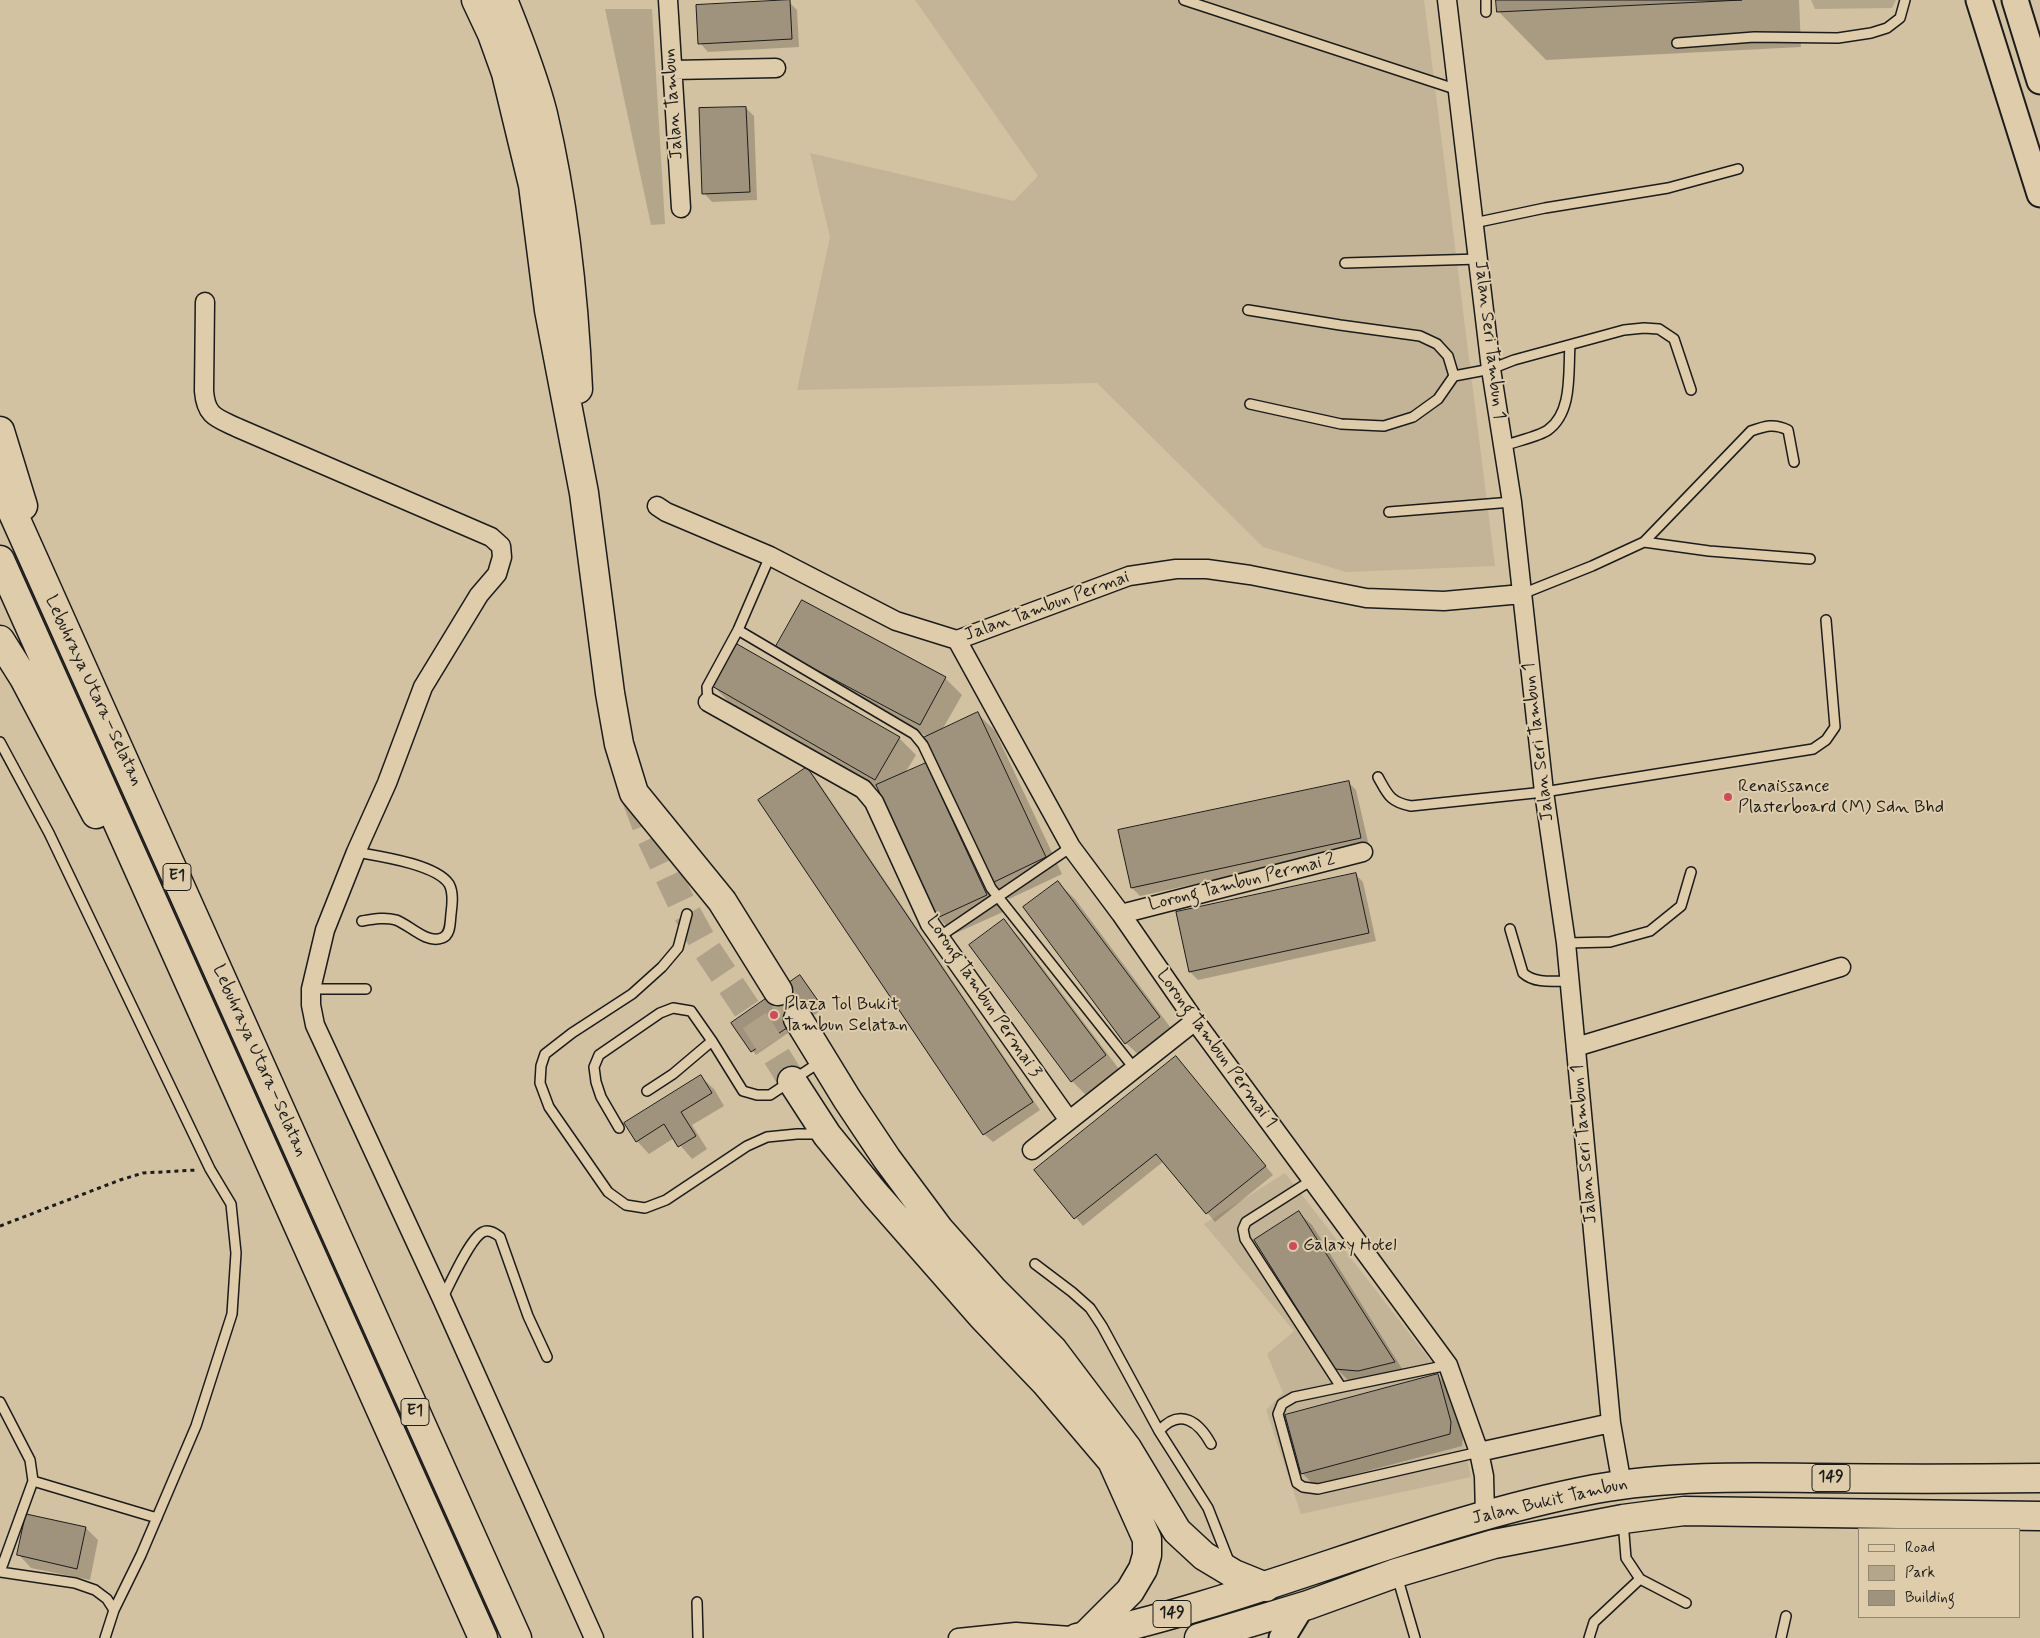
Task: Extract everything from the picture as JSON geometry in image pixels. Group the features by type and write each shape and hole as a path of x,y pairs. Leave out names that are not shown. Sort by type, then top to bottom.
{"main road":[{"path":"476,0 492,34 506,73 533,185 549,310 584,493 619,744 634,793 722,900 778,990"},
{"path":"502,0 523,50 543,114 561,211 575,310 584,493"},
{"path":"1979,0 2040,194"},
{"path":"2015,0 2040,81"},
{"path":"0,431 22,502 37,569"},
{"name":"Lebuhraya Utara–Selatan","path":"0,484 516,1638"},
{"name":"Lebuhraya Utara–Selatan","path":"0,560 483,1638"},
{"path":"0,640 24,678 85,795 118,851 153,904"},
{"path":"798,1019 822,1060 887,1159 938,1229 994,1291 1053,1350 1127,1448 1177,1531 1204,1556 1234,1574 1266,1586"},
{"path":"792,1081 827,1134 875,1194 982,1316 1045,1382 1112,1460 1147,1539 1146,1555 1143,1569 1130,1591 1081,1637"},
{"name":"Jalan Bukit Tambun","path":"1081,1637 1129,1626 1266,1586 1302,1572 1486,1514 1622,1485 1663,1480 1746,1477 2040,1478"},
{"name":"Jalan Bukit Tambun","path":"1199,1638 1301,1607 1396,1573 1494,1544 1623,1519 1684,1511 2040,1516"},
{"path":"1282,1638 1301,1607"}],"street":[{"name":"Jalan Tambun","path":"668,0 681,208"},
{"name":"Jalan Seri Tambun 1","path":"1447,0 1491,369 1512,502 1544,792 1566,943 1611,1423 1622,1485"},
{"path":"672,70 776,68"},
{"path":"205,302 204,391 205,403 209,412 238,428 491,537 500,546 502,557 497,574 479,596 423,688 387,783 356,852 325,930 311,989 311,1005 315,1025 442,1299 594,1638"},
{"name":"Jalan Tambun Permai","path":"657,506 666,512 770,556 896,621 957,640 1130,576 1176,569 1207,569 1250,574 1366,598 1444,601 1522,594"},
{"name":"Lorong Tambun Permai 1","path":"957,640 1071,846 1195,1021 1448,1365 1479,1452 1484,1476 1486,1514"},
{"name":"Lorong Tambun Permai 3","path":"708,702 863,789 874,802 930,924 1068,1120"},
{"name":"Lorong Tambun Permai 2","path":"1121,914 1363,852"},
{"path":"1576,1048 1841,967"},
{"path":"1032,1150 1195,1021"},
{"path":"1479,1452 1611,1423"},
{"path":"958,1638 1016,1632 1081,1637"}],"lane":[{"path":"1184,0 1458,90"},
{"path":"1486,0 1486,12"},
{"path":"1677,43 1754,37 1838,38 1871,33 1887,28 1900,18 1905,0"},
{"path":"1474,223 1545,208 1668,188 1738,169"},
{"path":"1345,263 1479,259"},
{"path":"1248,310 1340,326 1420,336 1437,344 1448,356 1454,376"},
{"path":"1250,404 1341,424 1384,426 1413,417 1438,399 1454,376 1491,369 1624,330 1644,328 1659,329 1674,338 1691,390"},
{"path":"1504,446 1548,430 1558,419 1566,402 1570,345"},
{"path":"1522,594 1592,566 1644,542 1751,431 1767,426 1779,426 1788,430 1794,462"},
{"path":"1389,512 1512,502"},
{"path":"1644,542 1709,551 1810,559"},
{"path":"708,702 707,688 738,630 770,556"},
{"path":"1378,778 1389,797 1398,803 1411,806 1544,792 1813,749 1826,740 1835,727 1826,620"},
{"path":"738,630 914,734 923,745 991,888 1134,1068"},
{"path":"0,742 49,833 210,1169 231,1204 236,1253 232,1314 196,1426 141,1556 114,1610 105,1638"},
{"path":"939,937 1071,846"},
{"path":"356,852 411,864 437,873 449,884 453,899 449,930 446,936 442,938 434,939 428,937 396,920 378,918 362,921"},
{"path":"1566,943 1610,942 1650,931 1681,906 1690,872"},
{"path":"687,914 678,948 662,967 632,994 572,1033 546,1054 541,1066 540,1083 549,1107 608,1192 626,1205 645,1208 666,1200 747,1146 767,1137 827,1134"},
{"path":"1510,929 1523,973 1528,978 1541,981 1570,981"},
{"path":"311,989 366,989"},
{"path":"619,1128 601,1097 596,1082 594,1067 599,1055 660,1013 673,1008 691,1011 743,1091 757,1095 770,1095 822,1060"},
{"path":"647,1091 673,1074 712,1041"},
{"path":"1312,1180 1246,1222 1243,1230 1245,1239 1341,1387"},
{"path":"442,1299 475,1238 484,1231 493,1232 500,1237 528,1316 547,1357"},
{"path":"1035,1264 1090,1308 1102,1326 1159,1431 1208,1508 1234,1574"},
{"path":"1448,1365 1294,1397 1282,1404 1278,1414 1298,1483 1303,1487 1318,1489 1479,1452"},
{"path":"0,1402 30,1460 33,1481 0,1572 81,1585 95,1590 107,1599 114,1610"},
{"path":"1159,1431 1166,1423 1182,1419 1194,1422 1204,1431 1211,1444"},
{"path":"33,1481 157,1518"},
{"path":"1623,1519 1626,1558 1640,1579 1686,1603"},
{"path":"1396,1573 1415,1638"},
{"path":"1589,1638 1594,1622 1640,1579"},
{"path":"697,1602 698,1638"},
{"path":"1781,1638 1786,1616"}],"path":[{"path":"0,1226 143,1173 210,1169"}],"shaded area":[{"path":"915,0 1424,0 1495,566 1346,572 1263,547 1097,383 797,390 830,237 810,153 1014,201 1038,176"},
{"path":"1285,1173 1440,1373 1462,1435 1471,1477 1301,1514 1266,1410 1283,1393 1267,1354 1294,1331 1204,1224"}],"green space":[{"path":"1811,0 1896,0 1892,8 1815,9"},
{"path":"605,9 652,9 665,224 651,225"}],"building":[{"path":"790,0 792,39 698,44 696,5"},
{"path":"1496,0 1742,0 1497,12"},
{"path":"746,107 750,192 702,194 699,108"},
{"path":"802,600 946,677 920,725 775,648"},
{"path":"737,644 900,737 875,780 712,686"},
{"path":"978,712 1046,857 992,883 923,738"},
{"path":"926,763 987,895 937,918 876,785"},
{"path":"807,767 1033,1102 983,1135 758,800"},
{"path":"1349,781 1361,838 1131,888 1118,830"},
{"path":"1356,873 1369,933 1189,972 1176,912"},
{"path":"1058,881 1160,1017 1125,1044 1023,907"},
{"path":"1004,919 1106,1055 1071,1082 969,945"},
{"name":"Plaza Tol Bukit Tambun Selatan","path":"800,975 821,1005 751,1052 731,1023"},
{"path":"1176,1056 1266,1166 1206,1214 1156,1154 1074,1219 1034,1170"},
{"path":"701,1075 712,1093 681,1112 696,1136 678,1147 664,1124 636,1142 624,1123"},
{"path":"1299,1211 1395,1362 1358,1371 1335,1369 1254,1240"},
{"path":"1438,1374 1451,1422 1450,1434 1301,1474 1285,1415"},
{"path":"26,1514 86,1527 77,1569 17,1555"}],"tunnel":[{"path":"636,799 650,836 681,902 706,948 757,1024 792,1081"},
{"path":"778,991 798,1019"}],"place":[{"name":"Renaissance Plasterboard (M) Sdn Bhd","path":"1728,797"},
{"name":"Plaza Tol Bukit Tambun Selatan","path":"774,1015"},
{"name":"Galaxy Hotel","path":"1293,1246"}]}
